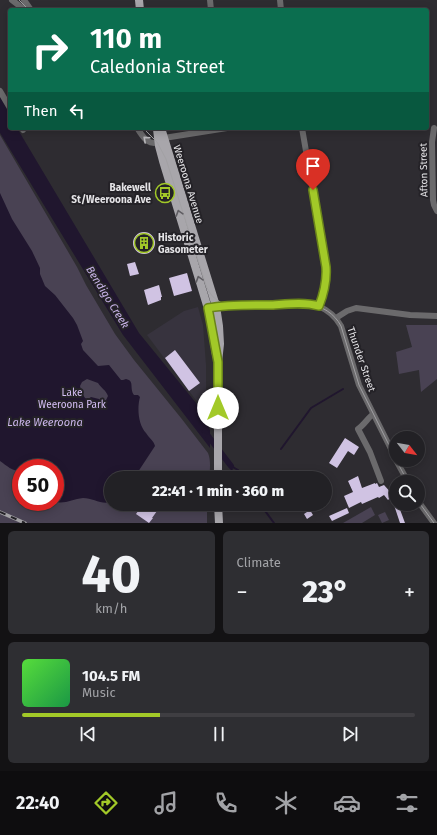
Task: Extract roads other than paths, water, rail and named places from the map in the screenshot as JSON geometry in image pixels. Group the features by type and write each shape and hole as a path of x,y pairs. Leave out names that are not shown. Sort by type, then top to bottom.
{"main road":[{"name":"Weeroona Avenue","path":"158,130 162,140"},
{"name":"Weeroona Avenue","path":"161,130 163,161 212,308 218,362 218,471"},
{"path":"218,511 219,523"}],"street":[{"path":"12,0 22,8"},
{"path":"0,91 8,105"},
{"name":"Afton Street","path":"433,128 433,200 437,211"},
{"path":"138,130 144,138 154,144 162,140 216,130"},
{"path":"212,308 234,305 304,304 319,306 325,287 326,267 302,130"},
{"name":"Thunder Street","path":"319,306 327,310 339,323 359,385 389,446"},
{"path":"336,318 347,311 356,308 410,315 437,316"},
{"path":"373,414 368,418 362,427 358,429 370,452 381,481"},
{"path":"425,511 434,523"}],"water":[{"path":"0,97 8,111 8,130 18,130 139,333 201,409 210,430 210,448 123,335 0,133"},
{"name":"Lake Weeroona","path":"0,193 12,219 32,251 40,268 40,274 45,286 55,295 77,325 83,341 81,344 83,350 98,366 109,365 121,380 129,380 134,395 138,395 140,397 138,411 141,425 155,446 139,471 104,471 104,503 83,498 64,502 64,459 12,459 12,469 0,461","holes":["87,379 98,383 108,396 105,402 91,397 88,399 85,398 80,386 82,382"]}],"waterway":[{"path":"281,449 311,408 343,389"},
{"name":"Bendigo Creek","path":"205,432 231,466"},
{"name":"Bendigo Creek","path":"231,466 238,471"},
{"name":"Bendigo Creek","path":"231,467 232,471"},
{"name":"Bendigo Creek","path":"265,511 274,523"}],"tram line":[{"path":"19,0 27,8"},
{"path":"145,130 157,142 166,159 206,285 212,295 220,302 228,305 308,304 323,308 335,317 341,326 359,385 389,445"},
{"path":"400,467 404,475"},
{"path":"425,511 434,523"}],"railway":[{"path":"0,512 25,523"}],"place":[{"name":"Bakewell St/Weeroona Ave","path":"165,193"},
{"name":"Historic Gasometer","path":"144,243"}],"park label":[{"name":"Lake Weeroona Park","path":"72,398"}]}
